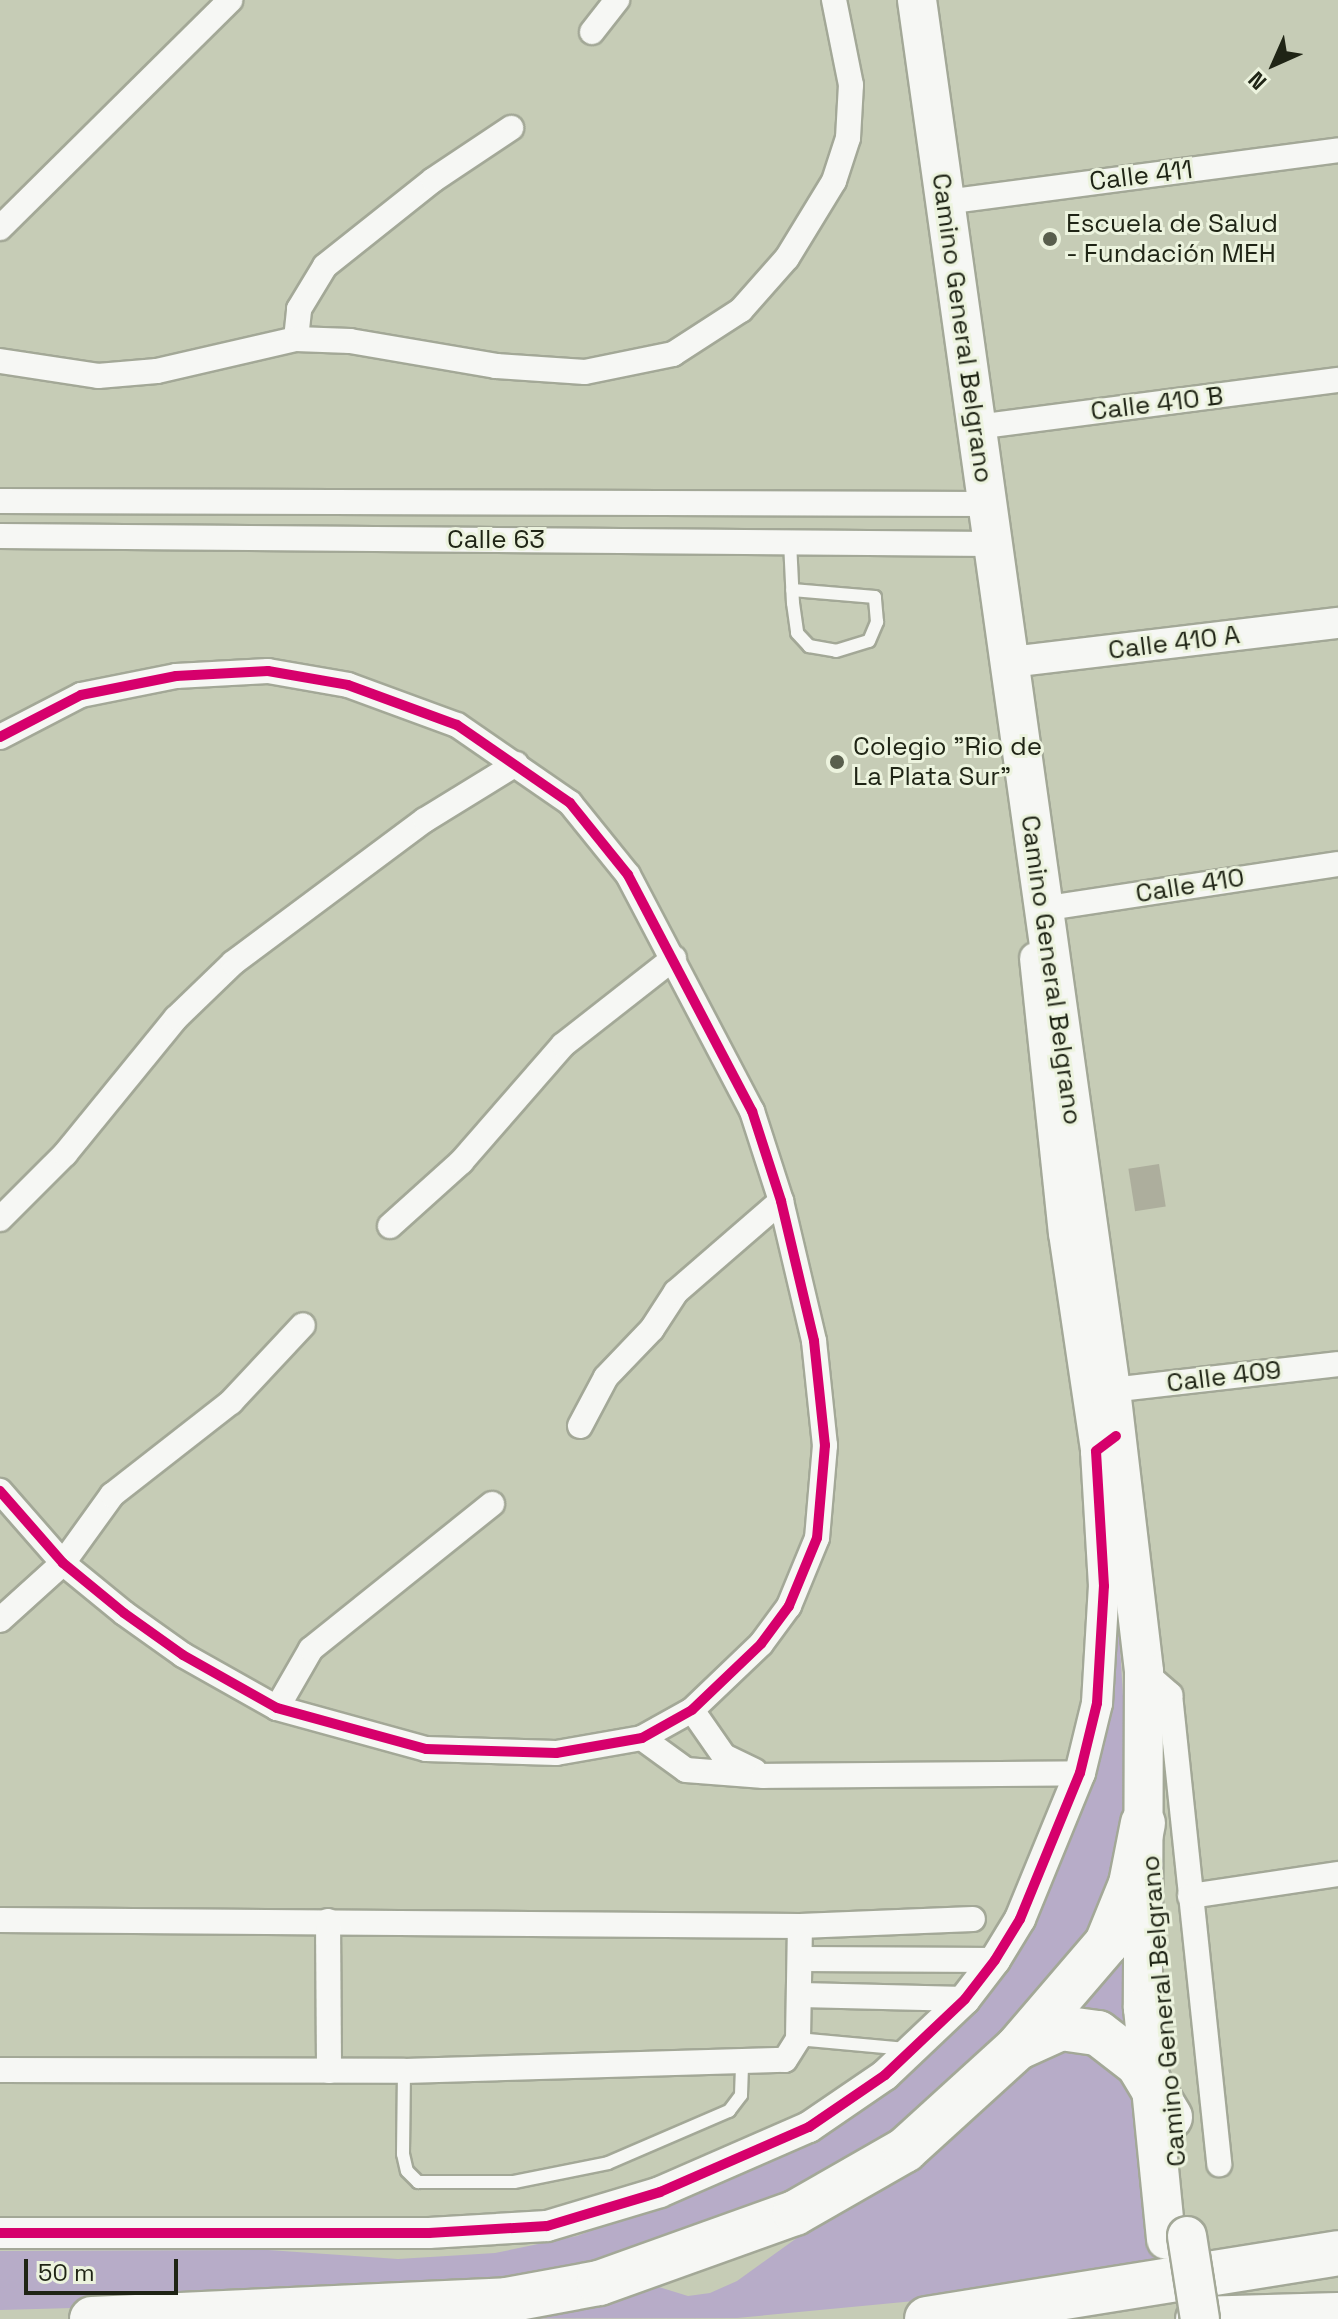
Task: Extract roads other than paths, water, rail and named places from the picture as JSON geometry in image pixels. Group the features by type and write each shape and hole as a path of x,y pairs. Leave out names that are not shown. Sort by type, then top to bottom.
{"highway":[{"path":"92,2319 421,2307 599,2283 795,2213 861,2178 946,2117 1017,2048 1107,1943 1131,1884 1143,1811"},
{"path":"1017,2048 1061,2028 1081,2028 1115,2043 1146,2076 1170,2117"},
{"path":"927,2319 1338,2253"},
{"path":"1123,2319 1338,2281"},
{"path":"1199,2319 1338,2315"}],"main road":[{"name":"Camino General Belgrano","path":"917,0 1010,662 1041,909 1111,1390 1106,1444 1144,1672 1146,2076 1176,2238 1199,2319"},
{"name":"Camino General Belgrano","path":"1143,1811 1156,1883 1180,2319"}],"street":[{"path":"0,228 230,0"},
{"path":"592,32 617,0"},
{"path":"0,361 98,376 157,371 296,339 350,341 496,366 585,372 673,354 741,310 787,258 834,181 848,138 851,85 834,0"},
{"path":"296,339 299,309 325,266 421,189 511,128"},
{"name":"Calle 411","path":"945,202 1338,150"},
{"name":"Calle 410 B","path":"976,427 1338,380"},
{"name":"Calle 63","path":"0,501 986,504"},
{"name":"Calle 63","path":"0,536 992,544"},
{"name":"Calle 410 A","path":"1010,662 1338,623"},
{"path":"0,737 81,695 176,676 268,671 348,685 457,725 570,803 599,835 628,875 752,1111 781,1201 814,1341 825,1445 817,1538 789,1606 761,1644 692,1710 642,1738 556,1753 426,1749 277,1708 183,1655 63,1563 0,1491"},
{"path":"0,1219 65,1154 176,1018 233,963 425,820 516,764"},
{"name":"Calle 410","path":"1041,909 1338,864"},
{"path":"0,2233 429,2233 547,2226 660,2192 809,2127 916,2050 965,1999 995,1960 1020,1919 1080,1773 1097,1703 1104,1586 1106,1444 1038,1018 1035,934 1041,909"},
{"path":"390,1226 461,1162 563,1045 674,958"},
{"path":"580,1426 606,1377 652,1329 676,1292 781,1201"},
{"path":"0,1620 63,1563 112,1495 231,1402 303,1325"},
{"name":"Calle 409","path":"1111,1390 1338,1364"},
{"path":"277,1708 311,1649 492,1504"},
{"path":"1144,1672 1170,1695 1219,2164"},
{"path":"692,1710 707,1738 724,1756 764,1776"},
{"path":"642,1738 686,1770 764,1776 1080,1773"},
{"path":"1190,1896 1338,1874"},
{"path":"0,1920 800,1926 973,1919"},
{"path":"328,1921 329,2071"},
{"path":"0,2070 404,2071 785,2060 798,2039 800,1926"},
{"path":"800,1959 995,1960"},
{"path":"801,1995 965,1999"}],"lane":[{"path":"790,542 792,590 797,633 809,646 836,651 869,641 877,622 875,597 792,590"},
{"path":"798,2039 916,2050"},
{"path":"404,2071 403,2154 418,2182 514,2182 608,2163 729,2111 741,2095 742,2063"}],"place":[{"name":"Escuela de Salud - Fundación MEH","path":"1050,239"},
{"name":"Colegio \"Rio de La Plata Sur\"","path":"837,762"}]}
